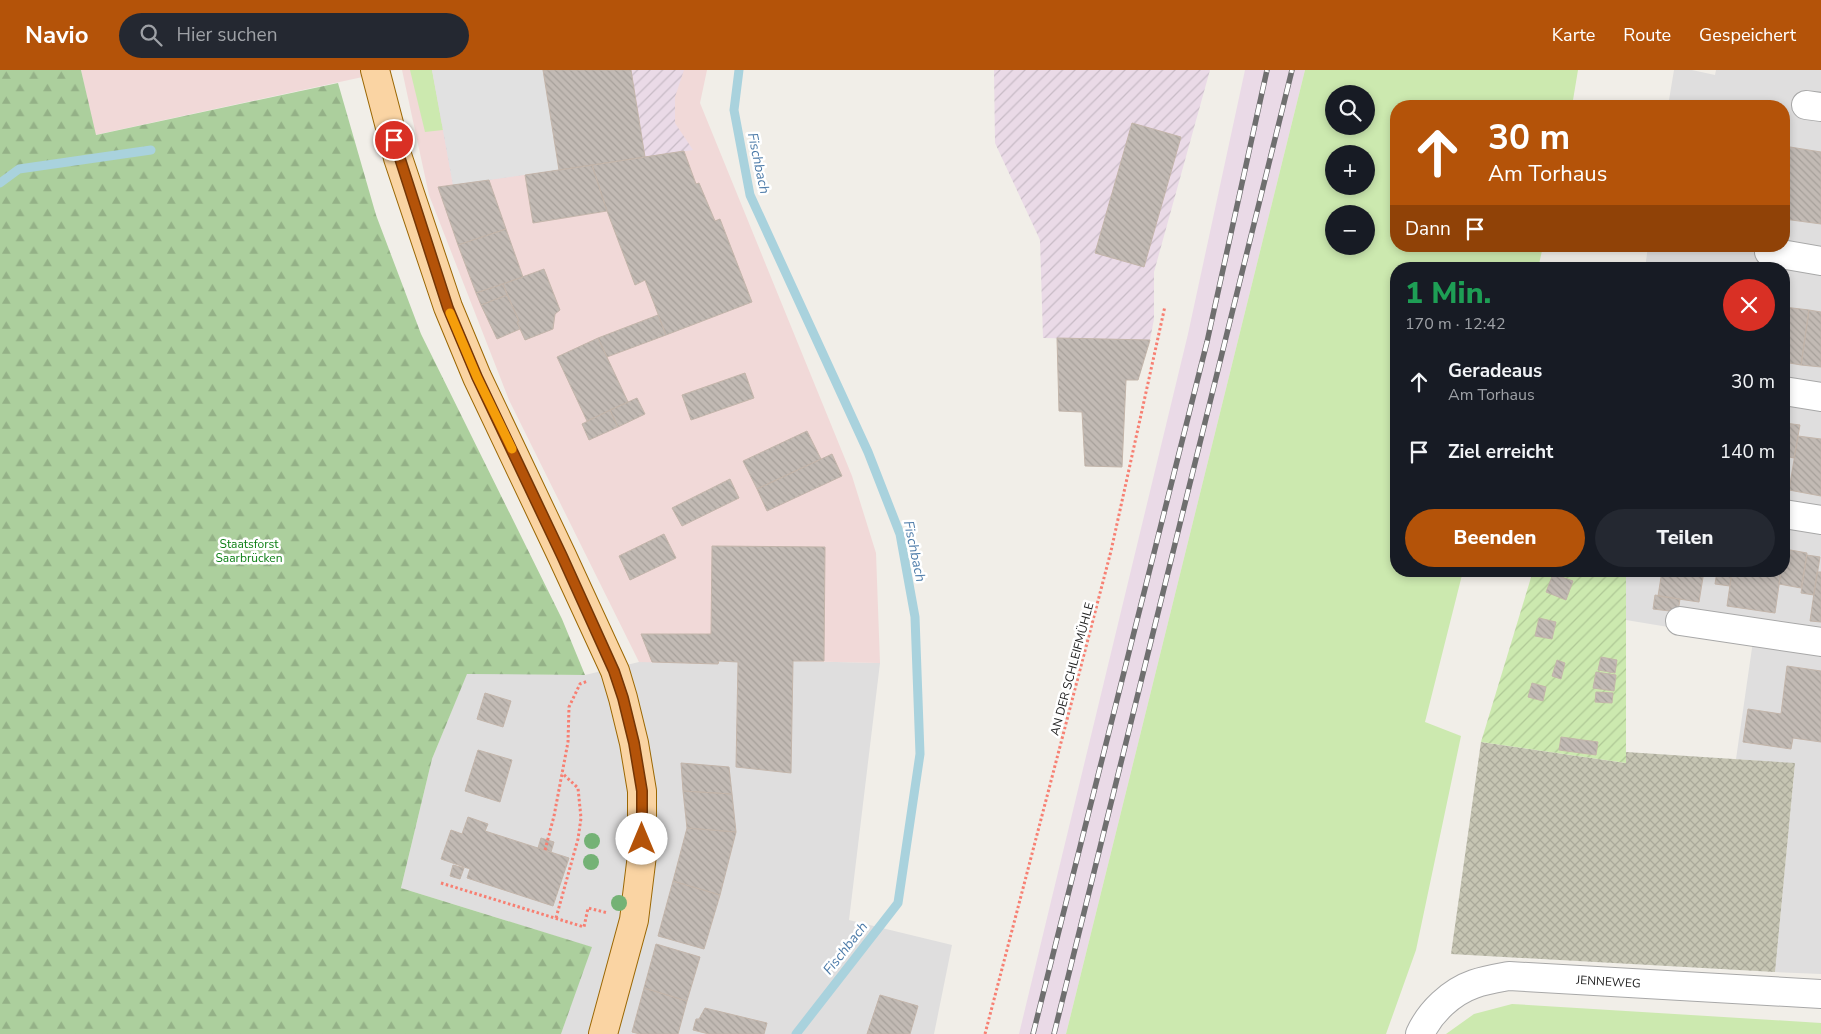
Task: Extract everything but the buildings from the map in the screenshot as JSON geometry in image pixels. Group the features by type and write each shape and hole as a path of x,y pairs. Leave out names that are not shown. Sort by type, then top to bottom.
{"main road":[{"path":"375,70 398,158 448,308 477,377 614,671 634,743 642,791 642,855 634,920 603,1034"}],"street":[{"path":"1769,252 1821,262"},
{"path":"1790,392 1821,397"},
{"path":"1790,515 1821,520"},
{"path":"1680,621 1821,642"},
{"name":"JENNEWEG","path":"1420,1034 1426,1020 1448,998 1473,984 1509,976 1821,994"}],"path":[{"name":"AN DER SCHLEIFMÜHLE","path":"985,1034 1111,551 1165,306"},
{"path":"544,850 554,816 568,742 569,707 580,684 587,681"},
{"path":"556,918 573,859 581,818 578,788 562,772"},
{"path":"441,883 584,927 588,908 599,911"}],"shaded area":[{"path":"81,70 395,70 95,135"},
{"path":"402,70 707,70 700,103 852,476 876,553 880,663 719,661 718,664 639,662 509,400 429,195"},
{"path":"432,70 684,70 675,97 675,123 693,150 453,185"},
{"path":"432,70 543,70 559,170 453,185"},
{"path":"994,70 1210,70 1154,272 1154,319 1150,340 1043,338 1040,240 995,143"},
{"path":"1245,70 1305,70 1066,1034 1019,1034 1188,334"},
{"path":"1674,70 1692,70 1715,75 1716,70 1821,70 1821,974 1775,972 1795,764 1736,759 1753,641 1626,620 1626,577 1790,577 1790,262 1646,262 1647,252 1790,252 1790,100 1669,100"},
{"path":"794,661 880,663 849,920 952,945 934,1034 561,1034 591,947 401,888 432,759 467,673 585,675 639,662"},
{"path":"1481,742 1626,763 1626,752 1795,763 1775,972 1451,954"}],"green space":[{"name":"Staatsforst Saarbrücken","path":"0,70 81,70 96,135 338,83 376,215 421,334 562,619 585,675 467,674 432,759 401,888 592,947 561,1034 0,1034"},
{"path":"410,70 432,70 443,130 425,132"},
{"path":"1305,70 1578,70 1573,100 1390,100 1390,252 1542,252 1540,262 1390,262 1390,577 1461,577 1425,722 1461,736 1416,950 1386,1034 1066,1034"},
{"path":"1531,577 1626,577 1626,763 1481,742"},
{"path":"1512,1004 1821,1023 1821,1034 1446,1034 1474,1014"}],"waterway":[{"name":"Fischbach","path":"739,70 734,110 750,195 868,452 900,534 915,617 920,754 898,903 796,1034"},
{"path":"0,183 19,169 151,150"}],"railway":[{"path":"1033,1034 1207,342 1267,70"},
{"path":"1054,1034 1292,70"}],"slow traffic":[{"path":"450,313 477,377 512,449"}],"route":[{"path":"394,140 398,158 448,308 477,377 614,671 634,743 642,791 642,839"}]}
